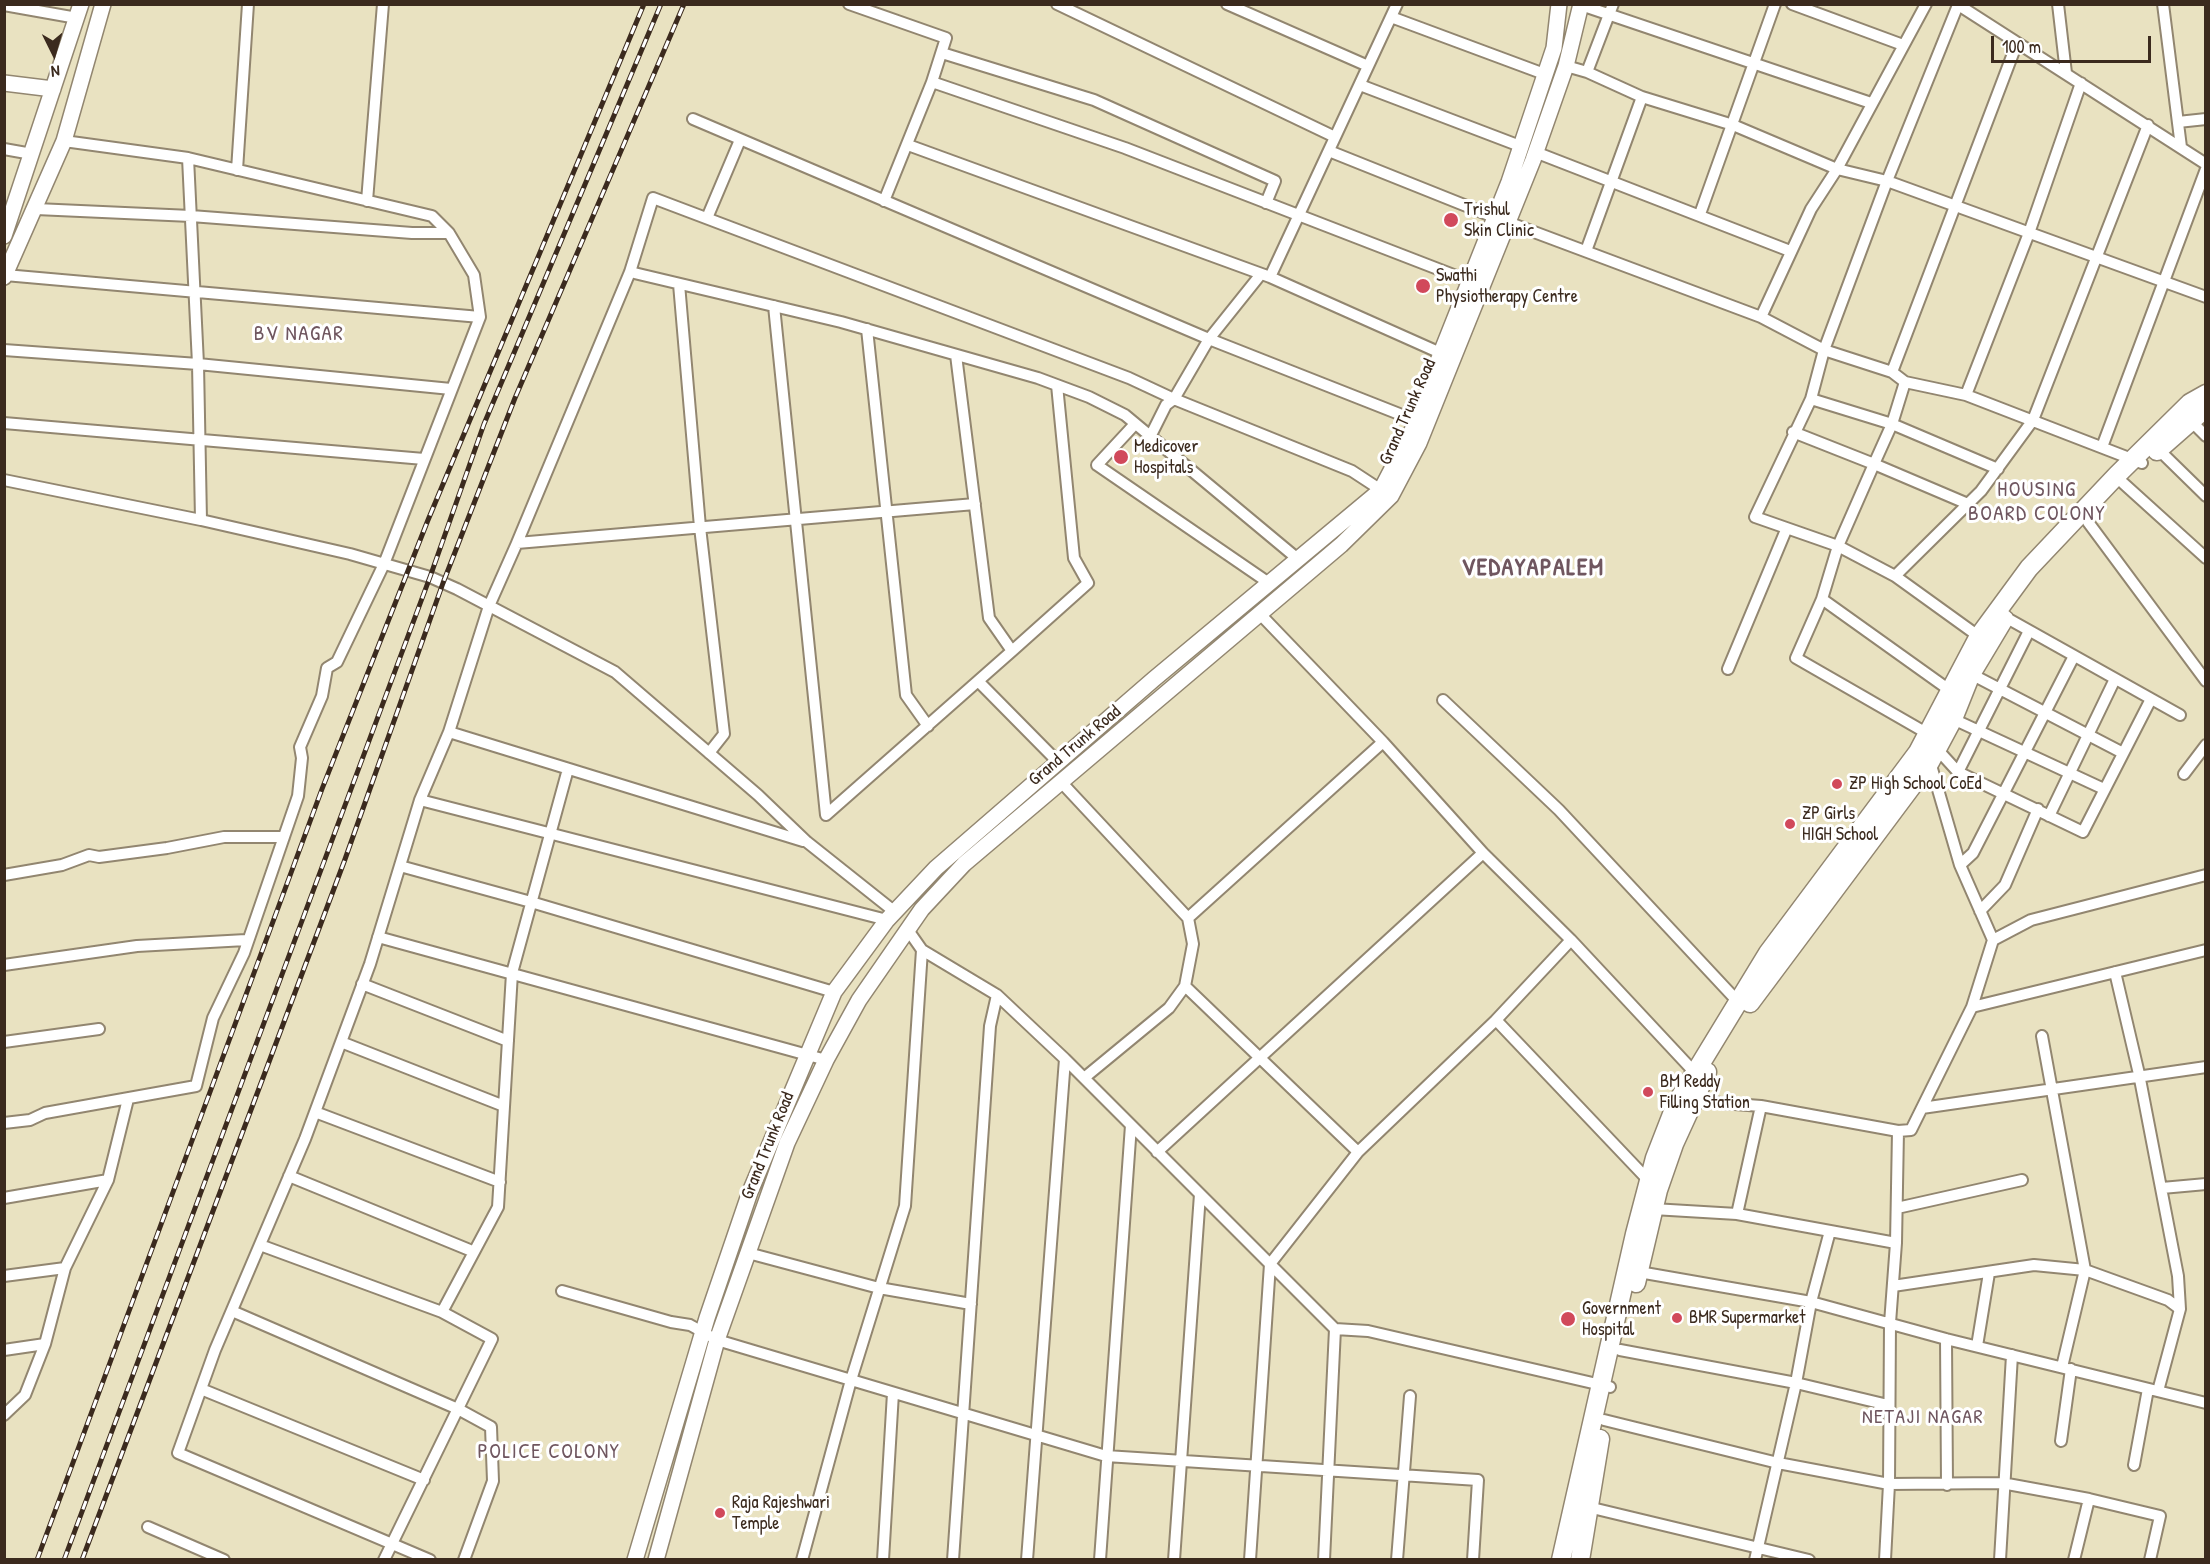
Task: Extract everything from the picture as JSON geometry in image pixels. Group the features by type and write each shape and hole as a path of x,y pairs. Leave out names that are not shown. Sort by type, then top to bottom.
{"main road":[{"path":"5,276 64,141 103,4"},
{"path":"635,1560 703,1331 750,1192 834,992 891,916 936,868 1062,758 1381,490 1418,421 1448,356 1469,281 1501,219 1520,146 1554,48 1559,4"},
{"name":"Grand Trunk Road","path":"656,1560 717,1340 787,1143 826,1059 883,962 922,909 964,864 1341,545 1391,496 1419,443 1448,356 1501,219 1535,152 1566,66 1581,5"},
{"path":"4,236 9,209 32,154 79,11"},
{"path":"4,83 53,89"},
{"path":"1561,1560 1676,1104 1699,1077 1742,1006 1768,953 1918,752 1934,746 1955,694 1984,640 2029,568 2137,461 2190,403 2205,394"},
{"path":"1742,1006 1953,719 1955,694 1971,674 1984,640 2005,617 2031,579 2088,522 2123,483 2137,461 2159,450 2205,408"},
{"path":"1062,758 1080,768"},
{"path":"1038,779 1056,788"},
{"path":"908,898 922,909"},
{"path":"865,950 883,962"},
{"path":"1580,1560 1604,1420 1605,1386 1620,1350 1653,1209 1654,1185 1695,1101 1699,1077"}],"street":[{"path":"237,170 248,4"},
{"path":"367,201 383,4"},
{"path":"849,4 946,38 932,82 884,201"},
{"path":"1057,4 1335,137"},
{"path":"1227,4 1368,66"},
{"path":"1150,437 1166,405 1174,399 1209,339 1266,275 1300,216 1397,4"},
{"path":"1700,214 1775,4"},
{"path":"1792,4 1903,45"},
{"path":"1761,317 1811,209 1837,169 1926,4"},
{"path":"2058,4 2066,73"},
{"path":"2163,4 2181,147"},
{"path":"4,5 79,11"},
{"path":"1581,5 1611,9 1755,63 1871,103"},
{"path":"1984,640 1895,576 1838,546 1786,530 1755,517 1793,432 1811,399 1824,350 1887,181 1957,5 2148,125 2205,164"},
{"path":"1587,72 1611,9"},
{"path":"1391,17 1546,75"},
{"path":"1892,372 2018,43"},
{"path":"942,53 1094,100 1275,181 1266,203"},
{"path":"1566,66 1587,72 1642,97 1733,125 1837,169 1887,181 2205,297"},
{"path":"932,82 1125,148 1469,281"},
{"path":"1966,395 2029,233 2081,83"},
{"path":"1359,85 1520,146"},
{"path":"1586,251 1642,97"},
{"path":"693,119 1209,339 1418,421"},
{"path":"2178,122 2205,119"},
{"path":"1895,576 1968,504 1998,469 2033,420 2095,256 2148,125"},
{"path":"707,218 740,140"},
{"path":"4,1123 196,1086 213,1018 244,953 246,940 298,796 302,758 300,747 322,696 327,668 337,662 384,564 480,317 474,275 449,232 432,216 188,158 64,141"},
{"path":"908,145 1266,275 1448,356"},
{"path":"4,150 32,154"},
{"path":"1329,151 1761,317 1824,350 1892,372 1905,382 1966,395 2137,461"},
{"path":"1535,152 1700,214 1790,251"},
{"path":"188,158 198,364 201,520"},
{"path":"2102,447 2205,169"},
{"path":"430,1560 178,1453 201,1389 315,1112 341,1042 378,937 420,800 449,732 489,606 630,272 653,198 1117,374 1352,471 1381,490"},
{"path":"36,209 191,216 412,233 449,232"},
{"path":"630,272 867,329 1057,385 1089,397 1125,416 1299,560"},
{"path":"5,276 480,317"},
{"path":"680,284 700,527 724,734 709,753"},
{"path":"774,306 826,814 1088,583 1074,558 1057,385"},
{"path":"867,329 906,695 928,726"},
{"path":"4,350 198,364 451,389"},
{"path":"956,355 989,618 1011,651"},
{"path":"1905,382 1892,424 1838,546 1822,600 1796,658 1934,746 1959,772 2083,832 2151,699"},
{"path":"1811,399 1892,424 1998,469"},
{"path":"2192,421 2205,436"},
{"path":"4,423 424,459"},
{"path":"1135,424 1097,465 1269,583"},
{"path":"1793,432 1968,504"},
{"path":"2159,450 2205,496"},
{"path":"5,482 201,520 430,577 615,672 891,916"},
{"path":"2123,483 2205,558"},
{"path":"517,543 975,504"},
{"path":"2088,522 2205,681"},
{"path":"1728,669 1786,530"},
{"path":"1822,600 1955,694"},
{"path":"1260,614 1383,742 1484,853 1571,940 1699,1077"},
{"path":"2005,617 2180,715"},
{"path":"1959,772 2028,631"},
{"path":"1960,866 1973,853 2074,656"},
{"path":"1971,674 2001,687 2123,753"},
{"path":"2049,816 2115,679"},
{"path":"978,681 1062,758"},
{"path":"1443,700 1559,810 1742,1006"},
{"path":"1953,719 2104,789"},
{"path":"449,732 807,842"},
{"path":"1188,918 1383,742"},
{"path":"2184,774 2205,745"},
{"path":"1695,1101 1761,1106 1898,1131 1911,1130 1972,1007 1993,940 1960,866 1934,746"},
{"path":"442,1312 472,1251 498,1207 512,973 568,769"},
{"path":"1056,788 1188,918 1193,944 1185,986 1169,1008 1084,1078"},
{"path":"420,800 891,916"},
{"path":"1980,911 2005,885 2038,809"},
{"path":"4,875 62,865 89,855 99,857 167,848 224,837 284,837"},
{"path":"1157,1152 1484,853"},
{"path":"400,866 531,902 834,992"},
{"path":"1993,940 2031,920 2205,875"},
{"path":"908,930 922,950 997,995 1065,1059 1335,1329 1368,1331 1605,1386"},
{"path":"378,937 826,1059"},
{"path":"4,965 137,946 236,938 246,940"},
{"path":"1250,1560 1270,1264 1358,1152 1496,1020 1571,940"},
{"path":"802,1560 851,1380 904,1206 922,950"},
{"path":"1972,1007 2205,950"},
{"path":"2115,972 2162,1188 2178,1276 2180,1309 2153,1390 2134,1465"},
{"path":"362,984 508,1041"},
{"path":"1185,986 1358,1152"},
{"path":"953,1560 990,1026 997,995"},
{"path":"1496,1020 1654,1185"},
{"path":"4,1042 99,1029"},
{"path":"2042,1036 2054,1088 2085,1270 2067,1368 2061,1441"},
{"path":"341,1042 504,1106"},
{"path":"1027,1560 1065,1059"},
{"path":"1922,1108 2139,1074 2205,1067"},
{"path":"4,1416 25,1395 45,1344 65,1268 108,1180 128,1099"},
{"path":"1737,1214 1761,1106"},
{"path":"315,1112 500,1182"},
{"path":"1100,1560 1131,1125"},
{"path":"1885,1560 1889,1484 1890,1323 1896,1243 1898,1131"},
{"path":"289,1176 472,1251"},
{"path":"4,1198 108,1180"},
{"path":"1897,1208 2022,1180"},
{"path":"2162,1188 2205,1184"},
{"path":"1174,1560 1200,1194"},
{"path":"1653,1209 1737,1214 1896,1243"},
{"path":"1755,1560 1796,1383 1810,1302 1830,1231"},
{"path":"260,1245 442,1312 492,1339 384,1560"},
{"path":"748,1253 879,1288 971,1304"},
{"path":"1893,1286 1989,1274 2034,1265 2085,1270 2168,1300 2180,1309"},
{"path":"4,1276 65,1268"},
{"path":"1639,1272 1810,1302 1946,1339 2153,1390 2205,1400"},
{"path":"1977,1346 1989,1274"},
{"path":"562,1291 671,1322 690,1324 717,1340 1106,1456 1478,1480 1473,1560"},
{"path":"232,1311 458,1409 491,1427 493,1482 464,1560"},
{"path":"1324,1560 1335,1329"},
{"path":"1946,1339 1947,1485"},
{"path":"4,1350 45,1344"},
{"path":"1620,1350 1796,1383 1888,1405"},
{"path":"2000,1560 2002,1484 2012,1355"},
{"path":"201,1389 424,1480"},
{"path":"883,1560 893,1393"},
{"path":"1397,1560 1410,1396"},
{"path":"4,1416 18,1418"},
{"path":"1604,1420 1778,1463 1889,1484 2002,1484 2089,1498 2160,1516 2150,1560"},
{"path":"2074,1560 2089,1498"},
{"path":"1588,1507 1759,1546 1809,1560"},
{"path":"148,1527 224,1560"}],"railway":[{"path":"37,1560 322,789 428,520 644,4"},
{"path":"64,1560 430,577 484,424 661,4"},
{"path":"82,1560 344,862 443,583 515,398 684,4"}],"place":[{"name":"Trishul Skin Clinic","path":"1451,220"},
{"name":"Swathi Physiotherapy Centre","path":"1423,286"},
{"name":"Medicover Hospitals","path":"1121,457"},
{"name":"ZP High School CoEd","path":"1837,784"},
{"name":"ZP Girls HIGH School","path":"1790,824"},
{"name":"BM Reddy Filling Station","path":"1648,1092"},
{"name":"BMR Supermarket","path":"1677,1318"},
{"name":"Government Hospital","path":"1568,1319"},
{"name":"Raja Rajeshwari Temple","path":"720,1513"}],"district":[{"name":"BV NAGAR","path":"299,334"},
{"name":"HOUSING BOARD COLONY","path":"2037,502"},
{"name":"VEDAYAPALEM","path":"1533,569"},
{"name":"NETAJI NAGAR","path":"1923,1418"},
{"name":"POLICE COLONY","path":"549,1452"}]}
